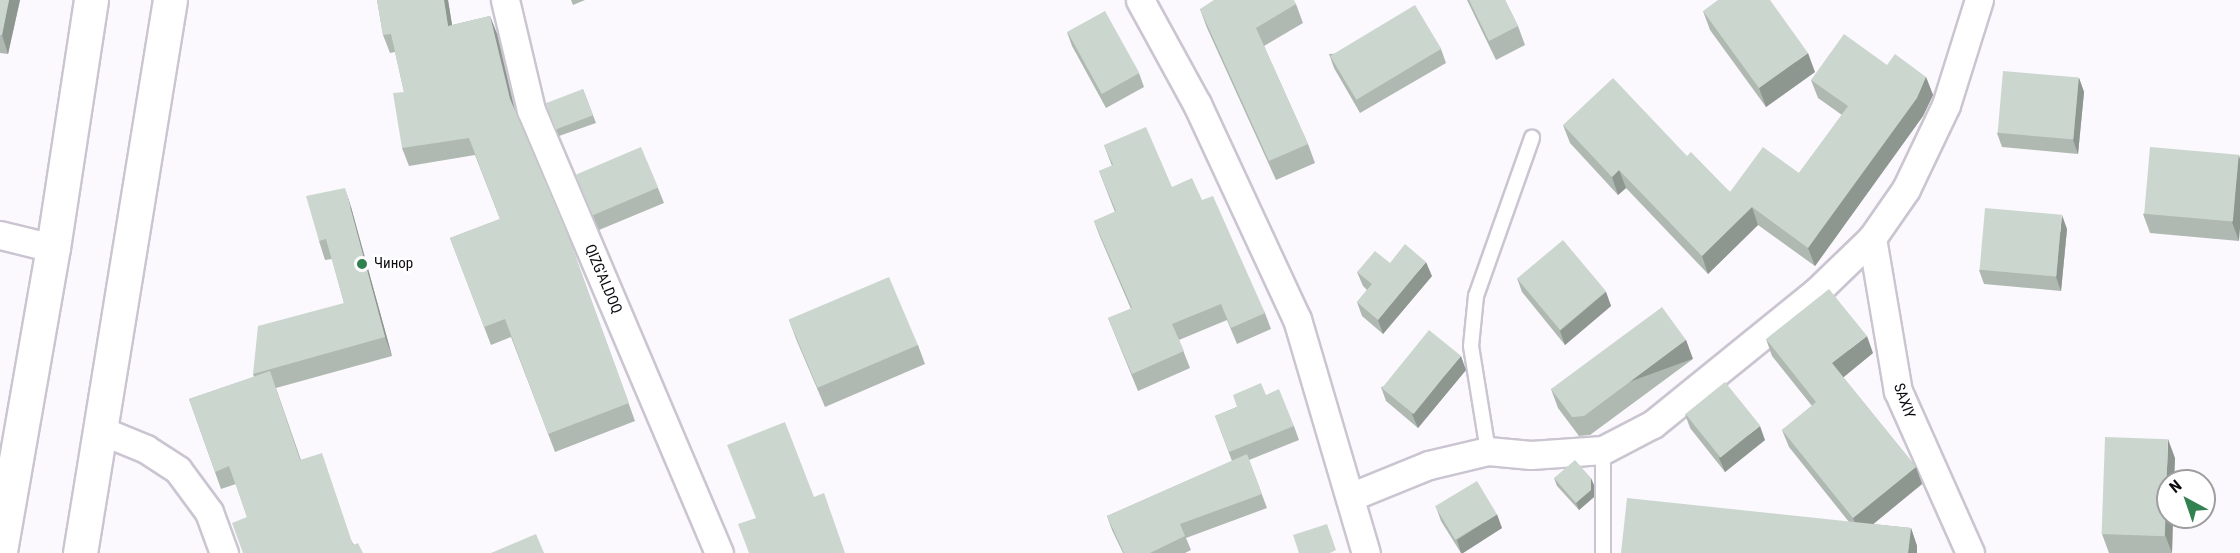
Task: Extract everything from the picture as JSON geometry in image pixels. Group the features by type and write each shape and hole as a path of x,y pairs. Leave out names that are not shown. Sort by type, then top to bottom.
{"highway":[{"path":"0,551 53,248 91,0"},
{"path":"80,553 170,0"}],"street":[{"name":"QIZG'ALDOQ","path":"505,0 531,110 719,553"},
{"path":"1140,0 1197,104 1297,319 1366,553"},
{"path":"1350,497 1429,465 1488,451 1531,455 1603,450 1653,424 1815,293 1872,238 1906,189 1946,105 1979,0"},
{"path":"0,235 53,248"},
{"name":"SAXIY","path":"1872,238 1898,392 1970,553"},
{"path":"100,430 146,449 178,470 209,512 224,553"}],"lane":[{"path":"1488,451 1470,346 1476,296 1532,138"},
{"path":"1603,450 1603,553"}],"building":[{"path":"0,0 9,0 2,35 0,35"},
{"path":"377,0 444,0 448,26 490,16 510,99 564,225 629,403 548,434 505,319 484,327 450,238 500,219 469,138 402,148 393,93 404,92 391,34 383,35"},
{"path":"1214,0 1294,0 1296,4 1256,28 1308,144 1269,161 1200,9"},
{"path":"1469,0 1505,0 1518,26 1489,41"},
{"path":"1718,0 1770,0 1808,53 1759,88 1703,11"},
{"path":"1415,5 1441,49 1356,100 1330,56"},
{"path":"1105,11 1139,73 1102,94 1067,32"},
{"path":"1844,34 1887,65 1895,54 1926,77 1917,98 1808,248 1752,207 1702,256 1619,170 1612,177 1563,125 1613,78 1687,156 1691,152 1730,192 1763,147 1799,173 1848,106 1811,80"},
{"path":"2003,71 2079,78 2073,139 1998,133"},
{"path":"583,89 593,115 556,129 546,103"},
{"path":"1146,127 1172,187 1192,178 1202,200 1213,196 1265,313 1231,328 1221,304 1172,324 1184,351 1132,374 1108,318 1132,308 1094,221 1116,211 1099,171 1113,165 1104,145"},
{"path":"641,147 658,188 593,215 576,175"},
{"path":"2150,147 2239,155 2233,222 2144,214"},
{"path":"345,188 385,337 253,374 258,326 344,303 326,239 319,241 306,196"},
{"path":"1985,208 2062,215 2056,276 1980,270"},
{"path":"1563,240 1606,291 1560,330 1517,279"},
{"path":"1405,244 1426,262 1378,320 1357,302 1372,284 1357,272 1375,251 1390,263"},
{"path":"889,277 918,345 818,388 789,320"},
{"path":"1829,289 1867,336 1832,363 1916,467 1853,518 1782,430 1816,402 1766,339"},
{"path":"1662,307 1686,340 1584,416 1572,417 1551,389"},
{"path":"1429,330 1461,356 1414,414 1382,388"},
{"path":"270,371 300,460 322,453 353,545 358,543 363,553 243,553 232,523 247,517 229,466 215,472 189,399"},
{"path":"1725,382 1760,426 1721,458 1685,414"},
{"path":"1261,383 1266,395 1279,389 1294,426 1229,452 1215,416 1237,407 1233,395"},
{"path":"785,422 814,497 824,493 845,553 749,553 738,524 756,518 727,445"},
{"path":"2105,437 2168,439 2167,469 2156,469 2156,529 2165,529 2165,536 2102,534"},
{"path":"1247,454 1262,494 1180,524 1185,536 1150,553 1124,553 1107,516"},
{"path":"1575,460 1591,478 1591,490 1576,503 1554,478"},
{"path":"1477,481 1497,514 1455,540 1435,506"},
{"path":"1627,498 1911,528 1908,553 1621,553"},
{"path":"1327,524 1336,550 1330,553 1299,553 1293,535"},
{"path":"536,534 544,553 491,553"}],"place":[{"name":"Чинор","path":"362,264"}]}
